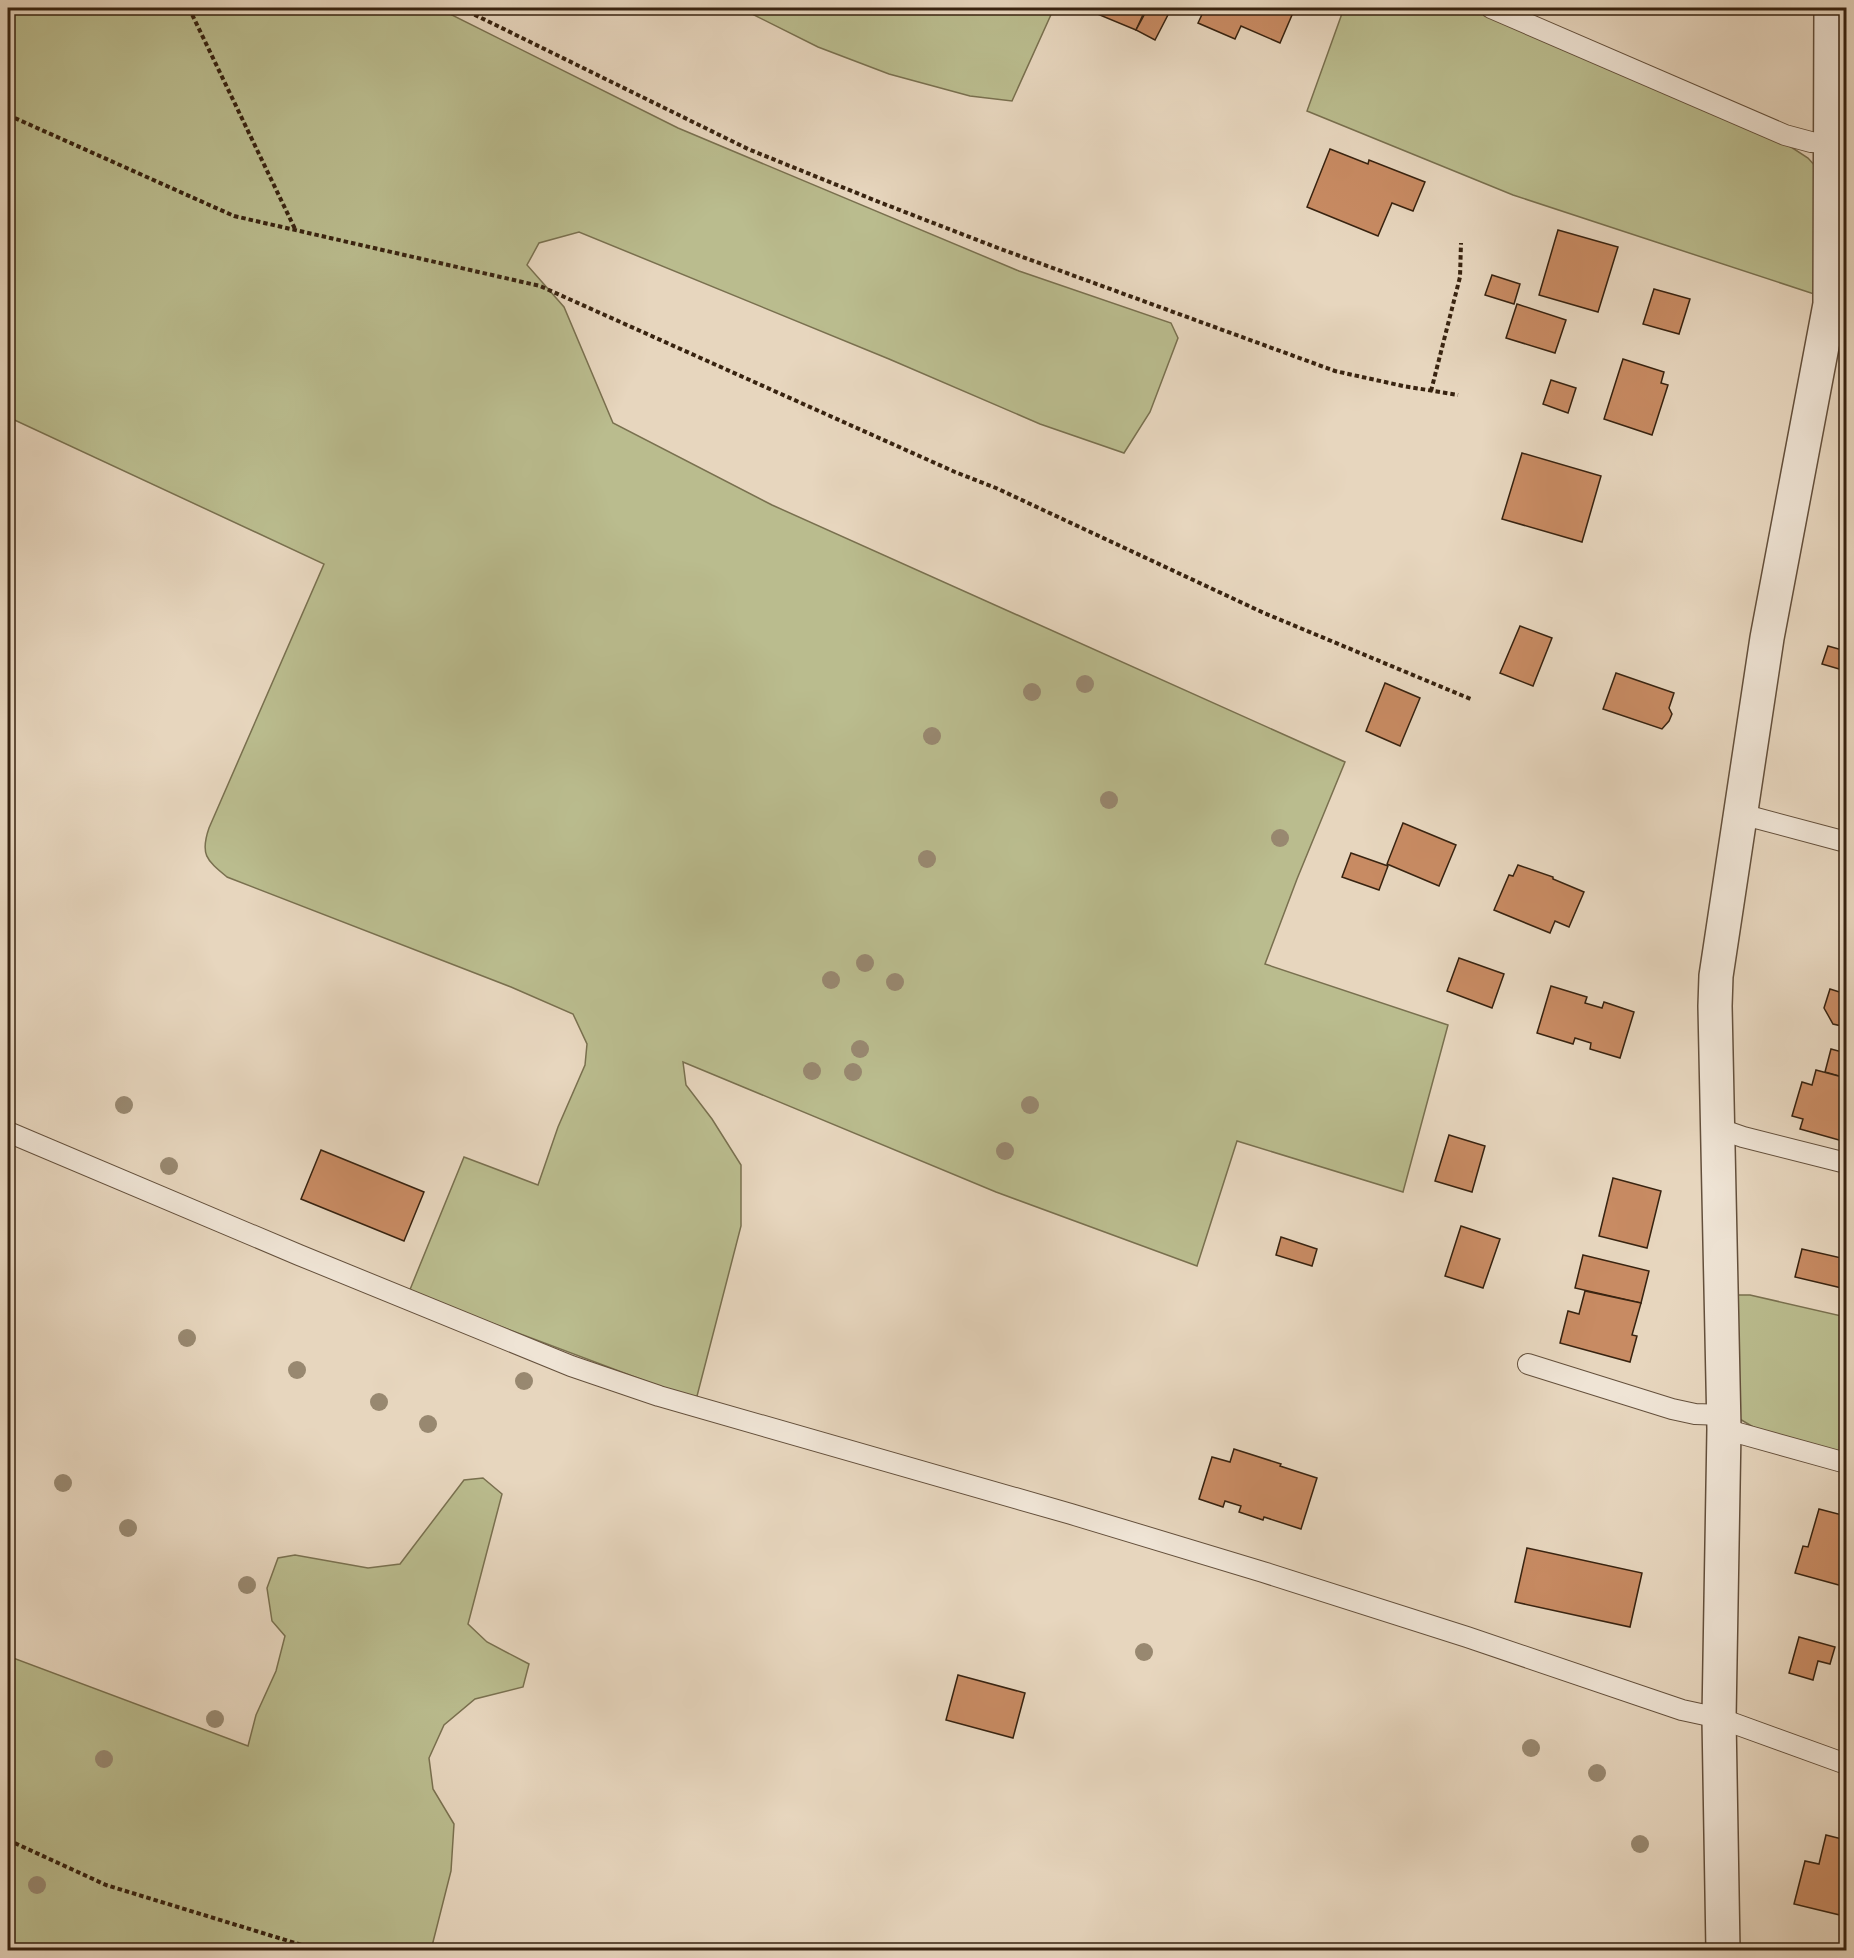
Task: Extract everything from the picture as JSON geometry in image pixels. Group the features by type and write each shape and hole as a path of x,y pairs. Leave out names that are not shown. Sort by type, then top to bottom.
{"street":[{"path":"1723,1950 1719,1718 1724,1422 1716,976 1767,638 1838,307 1831,143 1831,8"}],"lane":[{"path":"1491,8 1785,135 1811,142 1831,143"},
{"path":"1741,814 1846,842"},
{"path":"1717,1128 1743,1137 1846,1163"},
{"path":"8,1132 299,1255 571,1366 659,1396 1240,1565 1457,1634 1683,1710 1719,1718 1846,1764"},
{"path":"1528,1364 1672,1409 1724,1422 1846,1464"}],"path":[{"path":"189,8 295,230"},
{"path":"460,8 748,149 879,202 1335,371 1458,395"},
{"path":"8,115 234,216 540,286 1006,493 1264,613 1473,700"},
{"path":"1431,391 1460,277 1461,243"},
{"path":"8,1840 106,1885 318,1950"}],"green space":[{"path":"8,8 438,8 678,128 1019,271 1171,323 1178,338 1150,412 1124,453 1040,424 889,359 579,232 539,243 527,265 564,307 613,423 772,505 1345,762 1265,964 1448,1025 1403,1192 1237,1141 1197,1266 996,1192 683,1062 686,1085 712,1119 741,1165 741,1226 696,1400 409,1292 464,1157 538,1185 558,1127 585,1065 587,1044 573,1014 511,987 227,877 214,866 207,856 205,844 209,828 324,564 8,417"},
{"path":"740,8 1054,8 1012,101 970,96 889,74 818,47"},
{"path":"1344,8 1476,8 1791,147 1808,158 1817,168 1814,294 1513,195 1307,111"},
{"path":"1734,1295 1750,1295 1846,1317 1846,1455 1755,1428 1738,1418"},
{"path":"483,1478 502,1494 468,1624 487,1642 529,1664 523,1687 475,1699 444,1725 429,1758 433,1789 454,1824 451,1871 431,1950 8,1950 8,1656 248,1746 256,1715 276,1671 285,1636 272,1621 267,1588 278,1558 295,1555 368,1568 400,1564 464,1480"}],"building":[{"path":"1092,8 1146,8 1136,30 1090,11"},
{"path":"1148,8 1171,9 1155,40 1136,30"},
{"path":"1205,8 1295,8 1280,43 1241,26 1235,39 1198,23"},
{"path":"1330,149 1368,164 1369,160 1425,182 1413,211 1392,203 1378,236 1307,207"},
{"path":"1558,230 1618,247 1598,312 1539,295"},
{"path":"1492,275 1520,284 1514,304 1485,295"},
{"path":"1654,289 1690,299 1679,334 1643,324"},
{"path":"1517,304 1566,320 1555,353 1506,338"},
{"path":"1623,359 1664,372 1661,383 1668,385 1652,435 1604,419"},
{"path":"1551,380 1576,388 1568,413 1543,404"},
{"path":"1522,453 1601,476 1582,542 1502,519"},
{"path":"1520,626 1552,638 1533,686 1500,673"},
{"path":"1828,646 1846,651 1846,671 1822,664"},
{"path":"1616,673 1674,693 1669,708 1672,714 1662,729 1603,709"},
{"path":"1385,683 1420,698 1400,746 1366,731"},
{"path":"1403,823 1456,845 1439,886 1387,864"},
{"path":"1351,853 1388,866 1379,890 1342,877"},
{"path":"1518,865 1553,877 1553,879 1584,892 1569,927 1555,921 1550,933 1494,910 1509,875 1513,876"},
{"path":"1459,958 1504,974 1492,1008 1447,991"},
{"path":"1551,986 1587,997 1585,1003 1602,1008 1604,1002 1634,1012 1620,1058 1590,1049 1591,1043 1575,1038 1573,1044 1537,1033"},
{"path":"1830,989 1846,994 1846,1027 1833,1024 1824,1008"},
{"path":"1831,1049 1846,1053 1846,1078 1825,1072"},
{"path":"1816,1070 1846,1078 1846,1142 1800,1129 1803,1119 1792,1116 1802,1082 1812,1085"},
{"path":"1449,1135 1485,1146 1472,1192 1435,1181"},
{"path":"321,1150 424,1192 404,1241 301,1199"},
{"path":"1613,1178 1661,1191 1647,1248 1599,1236"},
{"path":"1461,1226 1500,1239 1483,1288 1445,1276"},
{"path":"1281,1237 1317,1249 1312,1266 1276,1255"},
{"path":"1802,1249 1846,1259 1846,1289 1795,1277"},
{"path":"1583,1255 1649,1271 1641,1303 1575,1288"},
{"path":"1585,1291 1641,1303 1632,1335 1637,1336 1630,1362 1560,1343 1568,1311 1579,1314"},
{"path":"1234,1449 1317,1478 1301,1529 1239,1512 1241,1506 1225,1501 1223,1507 1199,1499 1212,1457 1230,1462"},
{"path":"1819,1509 1846,1516 1846,1587 1795,1573 1803,1546 1808,1547"},
{"path":"1527,1548 1642,1573 1630,1627 1515,1602"},
{"path":"1799,1637 1835,1647 1830,1664 1818,1661 1813,1680 1789,1673"},
{"path":"958,1675 1025,1693 1013,1738 946,1720"},
{"path":"1826,1835 1846,1840 1844,1916 1794,1904 1805,1861 1819,1864"},
{"path":"1783,1945 1806,1950 1782,1950"}]}
